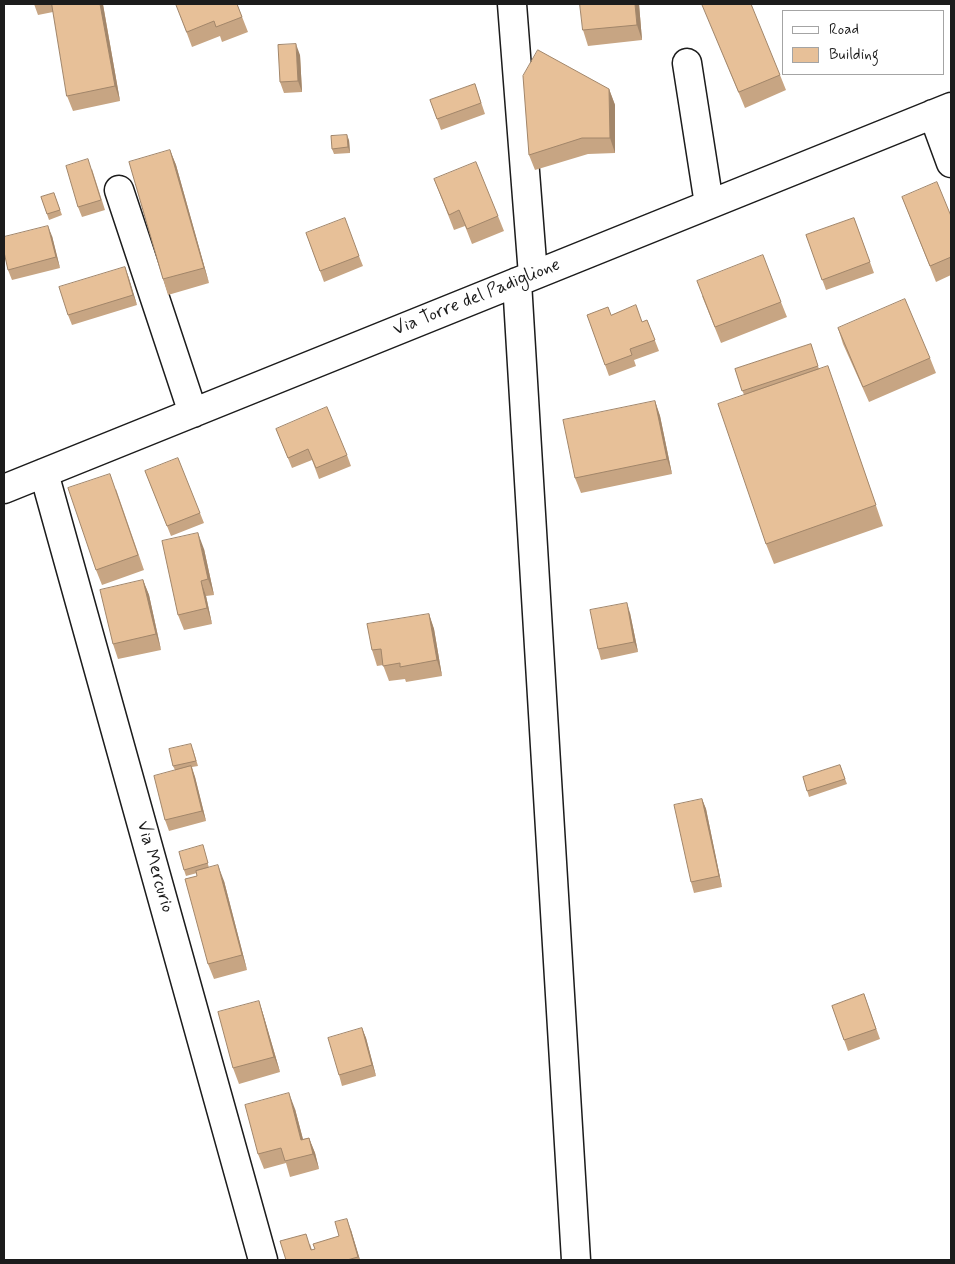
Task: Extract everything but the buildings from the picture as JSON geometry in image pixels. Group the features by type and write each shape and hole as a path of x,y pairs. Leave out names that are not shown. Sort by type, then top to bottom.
{"street":[{"path":"512,4 576,1260"},
{"path":"687,63 709,204"},
{"path":"942,111 951,163"},
{"name":"Via Torre del Padiglione","path":"4,489 942,111"},
{"path":"119,190 193,413"},
{"name":"Via Mercurio","path":"44,473 264,1260"}]}
